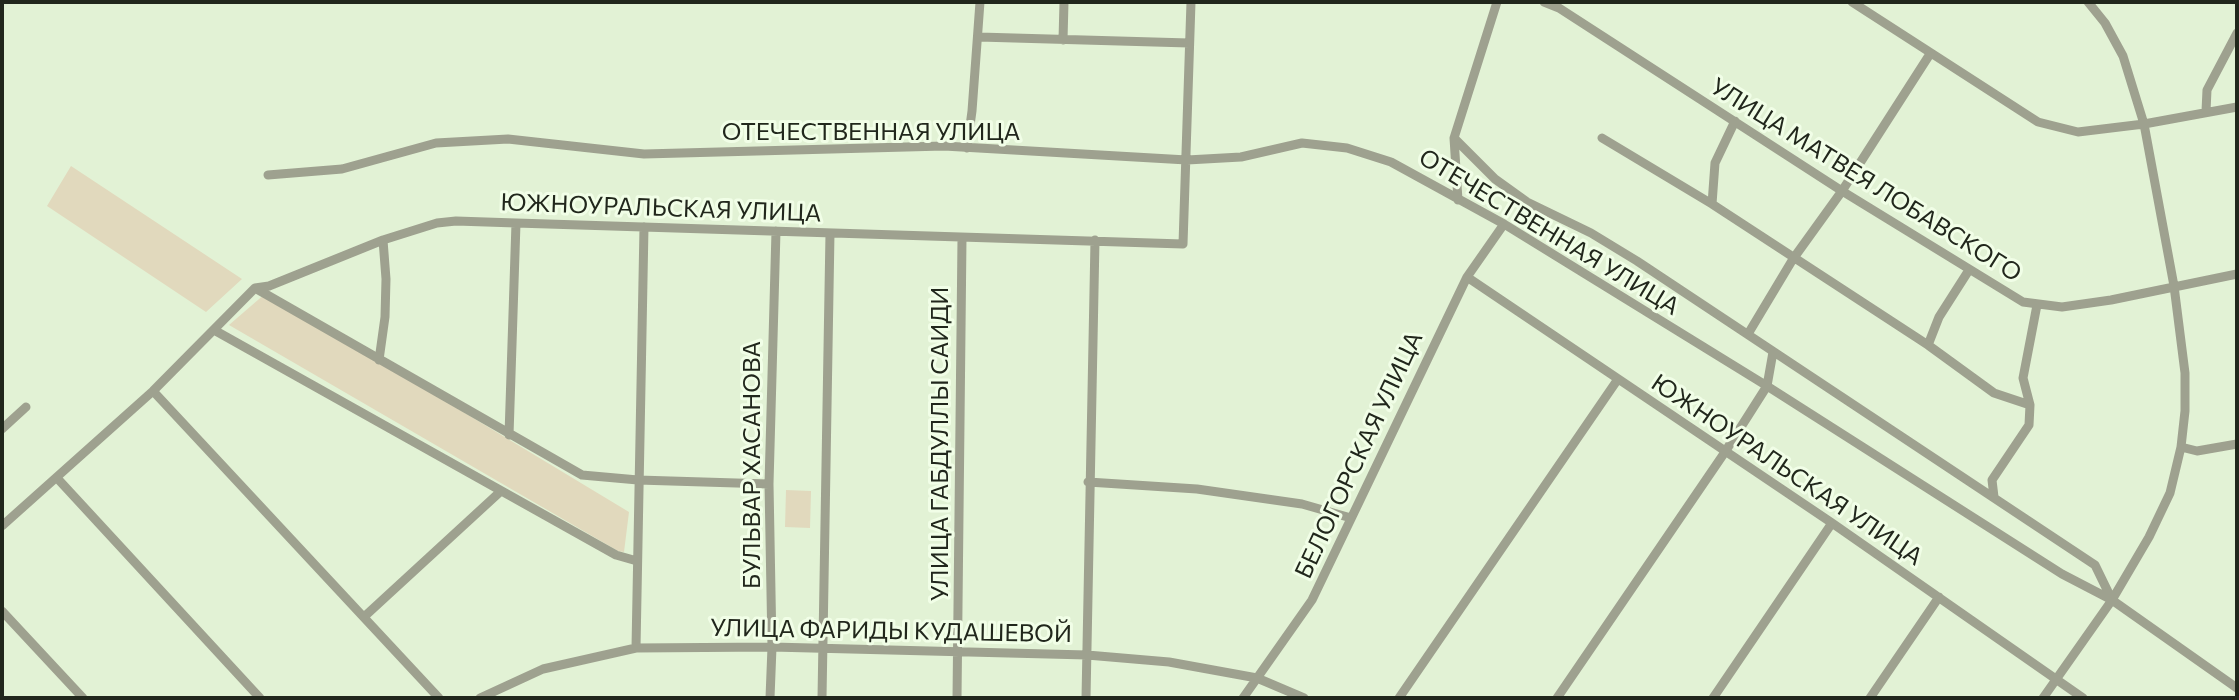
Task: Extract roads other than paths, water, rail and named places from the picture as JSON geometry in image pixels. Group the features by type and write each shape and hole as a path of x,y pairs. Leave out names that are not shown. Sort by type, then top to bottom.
{"street":[{"path":"967,148 980,2"},
{"path":"1063,40 1064,2"},
{"name":"ЮЖНОУРАЛЬСКАЯ УЛИЦА","path":"2,526 153,391 255,288 269,286 383,240 437,223 456,221 1183,244 1191,2"},
{"path":"1458,200 1454,138 1497,2"},
{"name":"УЛИЦА МАТВЕЯ ЛОБАВСКОГО","path":"1544,2 1559,8 1842,191 2023,302 2062,307 2237,274"},
{"path":"1852,2 2038,122 2078,132 2237,107"},
{"path":"2043,698 2112,600 2149,537 2170,493 2181,447 2185,373 2174,286 2144,124 2123,56 2105,23 2088,2"},
{"path":"2206,111 2207,90 2237,33"},
{"path":"979,37 1189,43"},
{"path":"1748,334 1793,259 1842,191 1930,54"},
{"path":"1712,204 1715,163 1735,121"},
{"path":"1454,138 1495,179 1527,202 1591,233 2095,565 2112,600"},
{"path":"1602,138 1712,204 1928,345 1994,393 2030,405"},
{"name":"ОТЕЧЕСТВЕННАЯ УЛИЦА","path":"268,175 342,169 436,143 508,139 644,154 967,148 1187,160 1241,157 1302,143 1347,148 1391,162 1504,224 1767,386 2049,566 2112,600 2237,688"},
{"path":"509,435 516,223"},
{"name":"БЕЛОГОРСКАЯ УЛИЦА","path":"1243,698 1312,600 1467,277 1504,224"},
{"path":"636,648 644,227"},
{"name":"БУЛЬВАР ХАСАНОВА","path":"770,698 769,484 776,231"},
{"path":"822,698 830,233"},
{"name":"УЛИЦА ГАБДУЛЛЫ САИДИ","path":"957,698 962,238"},
{"path":"379,360 385,317 383,240"},
{"path":"1086,698 1095,240"},
{"path":"1928,345 1939,317 1969,270"},
{"name":"ЮЖНОУРАЛЬСКАЯ УЛИЦА","path":"1467,277 1832,523 2083,698"},
{"path":"255,288 582,475 769,484"},
{"path":"1994,497 1992,480 2029,425 2030,405 2023,378 2037,305"},
{"path":"214,330 616,555 637,561"},
{"path":"1557,698 1767,386 1773,352"},
{"path":"1399,698 1618,379"},
{"path":"153,391 439,698"},
{"path":"2,429 26,407"},
{"path":"2181,447 2197,451 2237,444"},
{"path":"57,478 260,698"},
{"path":"1088,482 1197,489 1302,504 1351,518"},
{"path":"365,616 501,491"},
{"path":"1713,698 1832,523"},
{"path":"1870,698 1939,597"},
{"path":"2,611 83,698"},
{"name":"УЛИЦА ФАРИДЫ КУДАШЕВОЙ","path":"480,698 543,669 636,648 823,647 1087,655 1169,662 1257,678 1304,698"}]}
